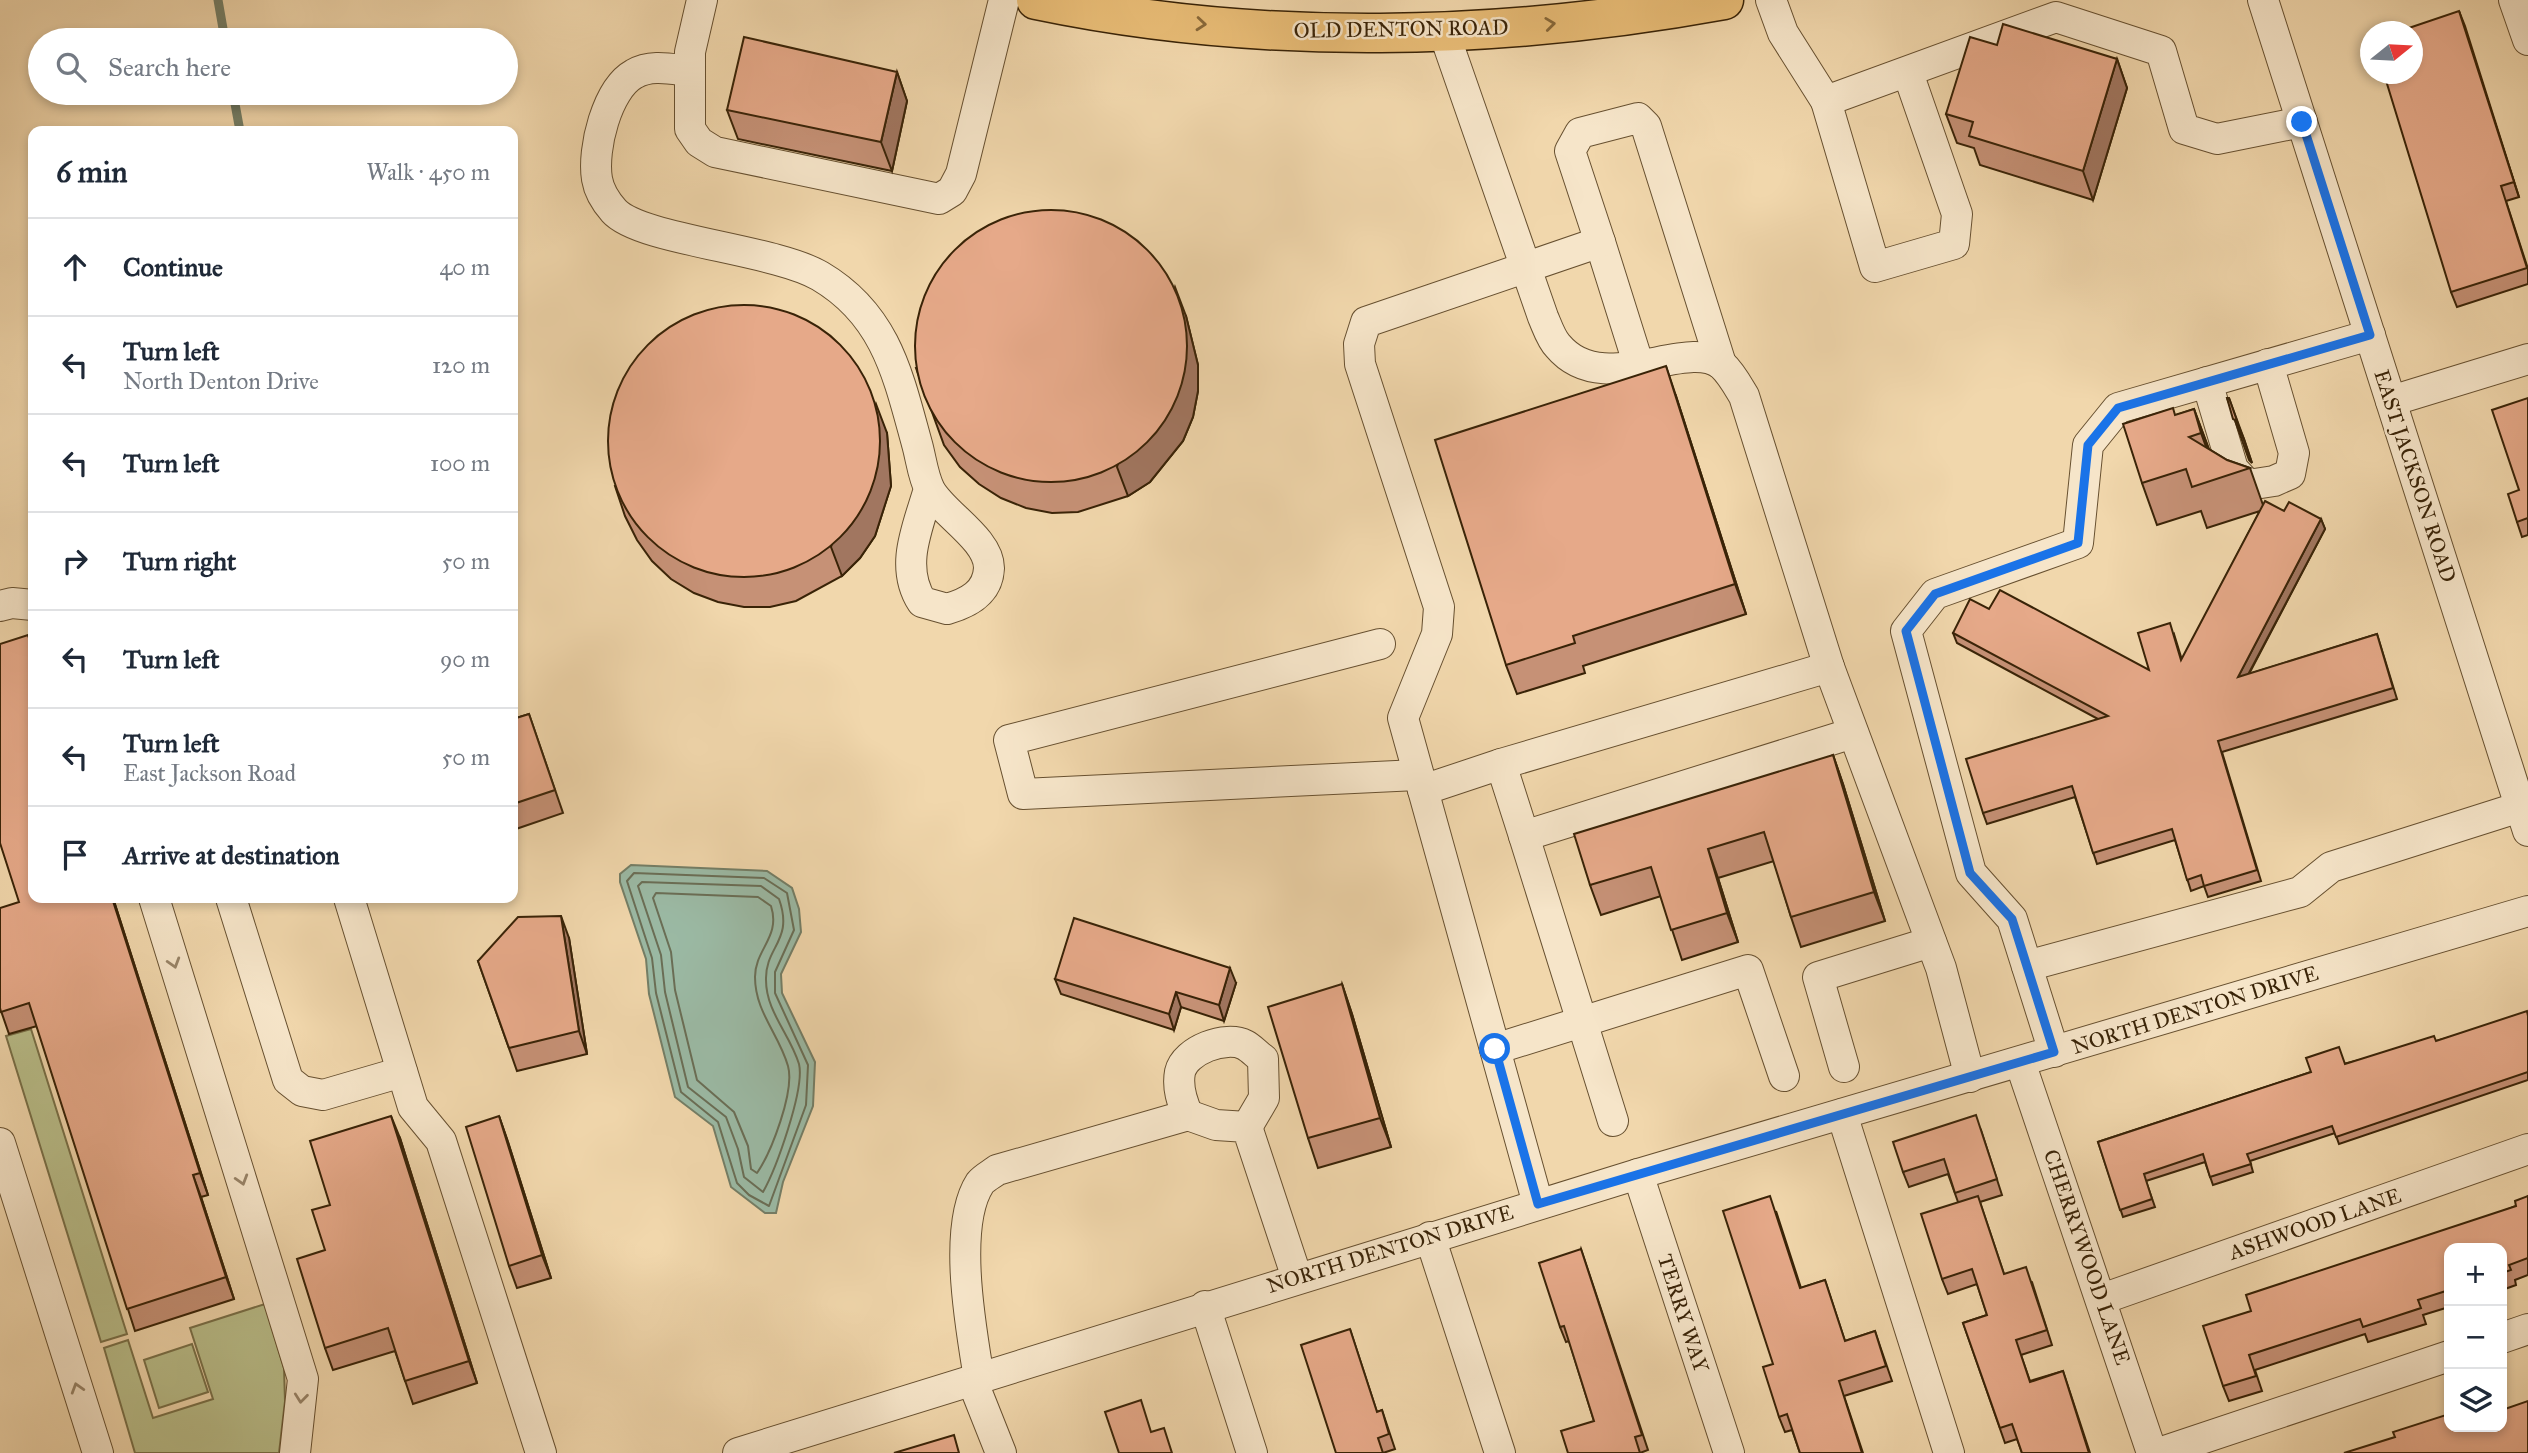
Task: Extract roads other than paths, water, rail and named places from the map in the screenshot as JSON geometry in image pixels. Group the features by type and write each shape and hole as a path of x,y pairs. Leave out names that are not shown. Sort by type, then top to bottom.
{"main road":[{"name":"OLD DENTON ROAD","path":"1036,0 1120,18 1328,34 1522,27 1724,0"}],"street":[{"path":"702,0 690,52 690,129 699,142 715,152 939,199 952,191 961,174 1004,0"},
{"path":"1771,0 1783,33 1826,101 1875,267 1954,244 1957,214 1908,73"},
{"name":"EAST JACKSON ROAD","path":"2263,0 2524,819"},
{"path":"2514,0 2528,40"},
{"path":"1826,101 1908,73 1958,50 2056,17 2161,51 2184,129 2217,139 2302,122"},
{"path":"1443,30 1543,317 1558,346 1580,362 1601,369 1700,356 1721,364"},
{"path":"690,71 655,67 635,73 619,84 607,109 597,156 597,178 602,194 616,214 651,229 769,256 819,276 859,306 881,335 897,370 929,489"},
{"path":"1639,366 1570,150 1573,140 1580,133 1638,118 1646,125 1721,364 1744,396 1829,667 1931,942 1970,1077"},
{"path":"1538,1204 1403,718 1437,634 1439,607 1360,364 1359,344 1366,322 1525,265 1600,242"},
{"path":"2054,1052 2012,919 1970,873 1906,631 1935,594 2078,543 2088,445 2118,408 2370,335"},
{"path":"2391,401 2528,359"},
{"path":"2207,382 2233,469 2248,485 2274,481 2290,474 2294,453 2268,364"},
{"path":"0,606 12,603 28,605"},
{"path":"1380,644 1009,740 1023,794 1420,782 1501,764 1829,667"},
{"path":"1524,836 1853,733"},
{"path":"1501,764 1613,1121"},
{"path":"2027,966 2300,892 2331,867 2524,819"},
{"path":"156,903 303,1378 295,1453"},
{"path":"233,903 288,1080 302,1091 324,1094 402,1072"},
{"path":"351,903 414,1107 441,1141 541,1453"},
{"name":"NORTH DENTON DRIVE","path":"738,1453 794,1445 975,1379 1205,1306 1638,1174 2528,911"},
{"path":"1844,1068 1818,977 1931,942"},
{"path":"1495,1049 1748,970 1784,1076"},
{"path":"1188,1115 1180,1097 1180,1070 1192,1055 1217,1042 1244,1044 1263,1059 1264,1098 1247,1127 1297,1278"},
{"name":"CHERRYWOOD LANE","path":"2020,1062 2152,1453"},
{"path":"1842,1114 1949,1453"},
{"path":"1002,1453 975,1379 965,1295 970,1206 981,1181 997,1170 1188,1115 1216,1125 1247,1127"},
{"path":"0,1143 97,1453"},
{"name":"ASHWOOD LANE","path":"2102,1299 2528,1149"},
{"name":"TERRY WAY","path":"1638,1174 1729,1453"},
{"path":"1430,1237 1500,1453"},
{"path":"1205,1306 1252,1453"},
{"path":"2507,1336 2528,1329"},
{"path":"2159,1453 2444,1358"}],"water":[{"path":"631,865 767,871 792,888 799,909 801,932 781,974 782,993 815,1062 813,1106 783,1182 776,1213 765,1213 731,1187 713,1126 675,1097 649,994 646,959 620,882 620,874"}],"waterway":[{"path":"218,0 223,28"},
{"path":"235,105 239,126"}]}
